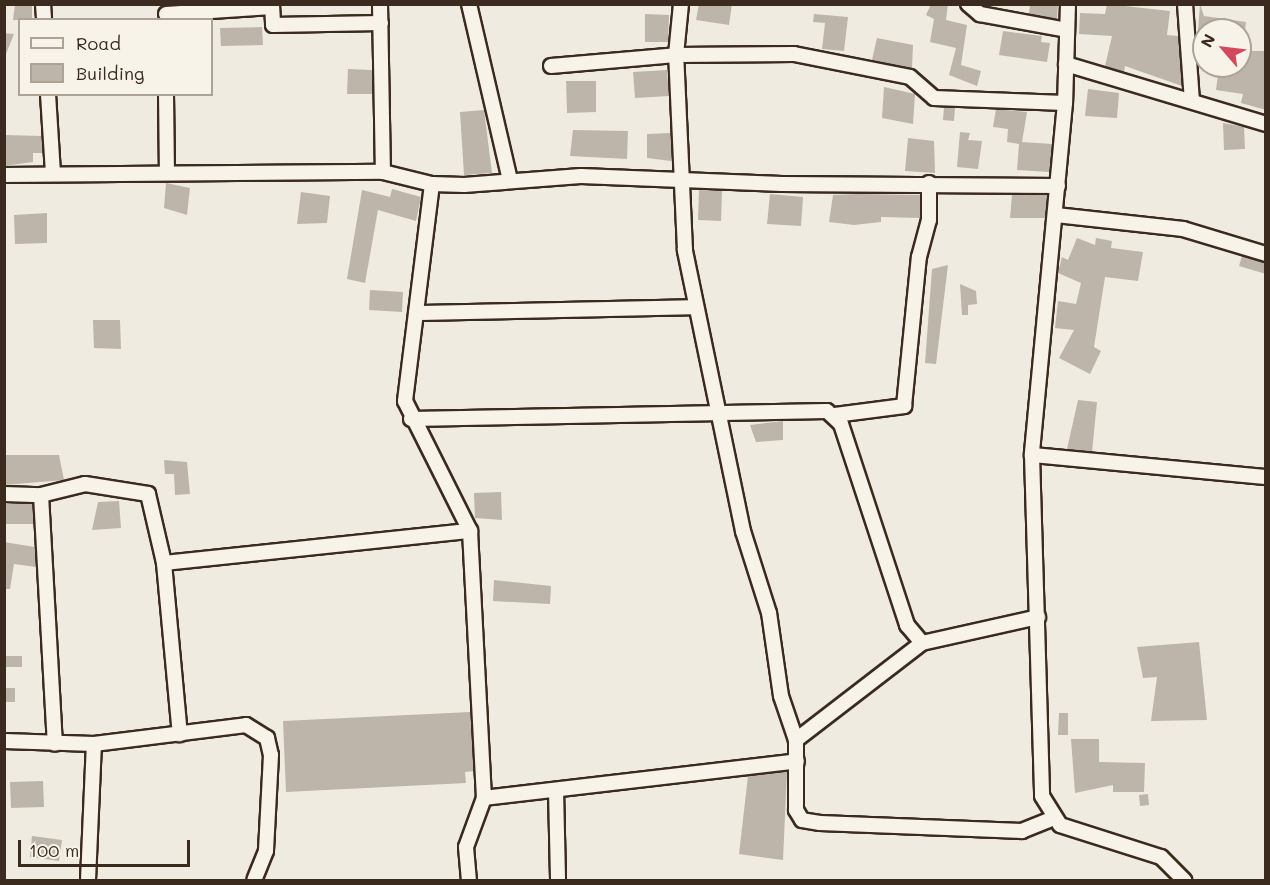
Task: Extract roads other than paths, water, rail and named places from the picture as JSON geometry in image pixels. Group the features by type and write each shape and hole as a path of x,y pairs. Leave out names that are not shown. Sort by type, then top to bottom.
{"street":[{"path":"380,4 383,172"},
{"path":"469,4 510,180"},
{"path":"681,4 676,55 679,178 696,307 718,416 796,740 796,810 802,820 1022,831 1054,818"},
{"path":"968,4 980,14 1067,30"},
{"path":"1068,4 1065,103 1056,215 1040,331 1032,455 1042,796 1060,825 1161,857 1184,880"},
{"path":"1185,4 1192,101"},
{"path":"166,13 272,6 273,26 381,23"},
{"path":"551,66 676,55 794,54 910,77 934,98 1065,103"},
{"path":"1066,64 1266,124"},
{"path":"48,96 53,173"},
{"path":"166,96 167,172"},
{"path":"4,175 383,172 432,184 510,180 679,178 1058,186"},
{"path":"411,419 718,416 789,409 835,416 904,406 919,257 929,220 929,183"},
{"path":"432,184 405,401 411,419 470,531 484,798 466,847 469,880"},
{"path":"1056,215 1184,229 1266,254"},
{"path":"416,313 696,307"},
{"path":"835,416 856,460 907,625 922,643"},
{"path":"1032,455 1266,477"},
{"path":"4,494 41,495 85,484 148,494 164,562 180,734"},
{"path":"41,495 55,744"},
{"path":"164,562 470,531"},
{"path":"796,740 922,643 1038,617"},
{"path":"4,741 94,744 246,725 267,738 271,755 266,851 254,880"},
{"path":"88,880 94,744"},
{"path":"484,798 797,761"},
{"path":"556,790 558,880"}]}
